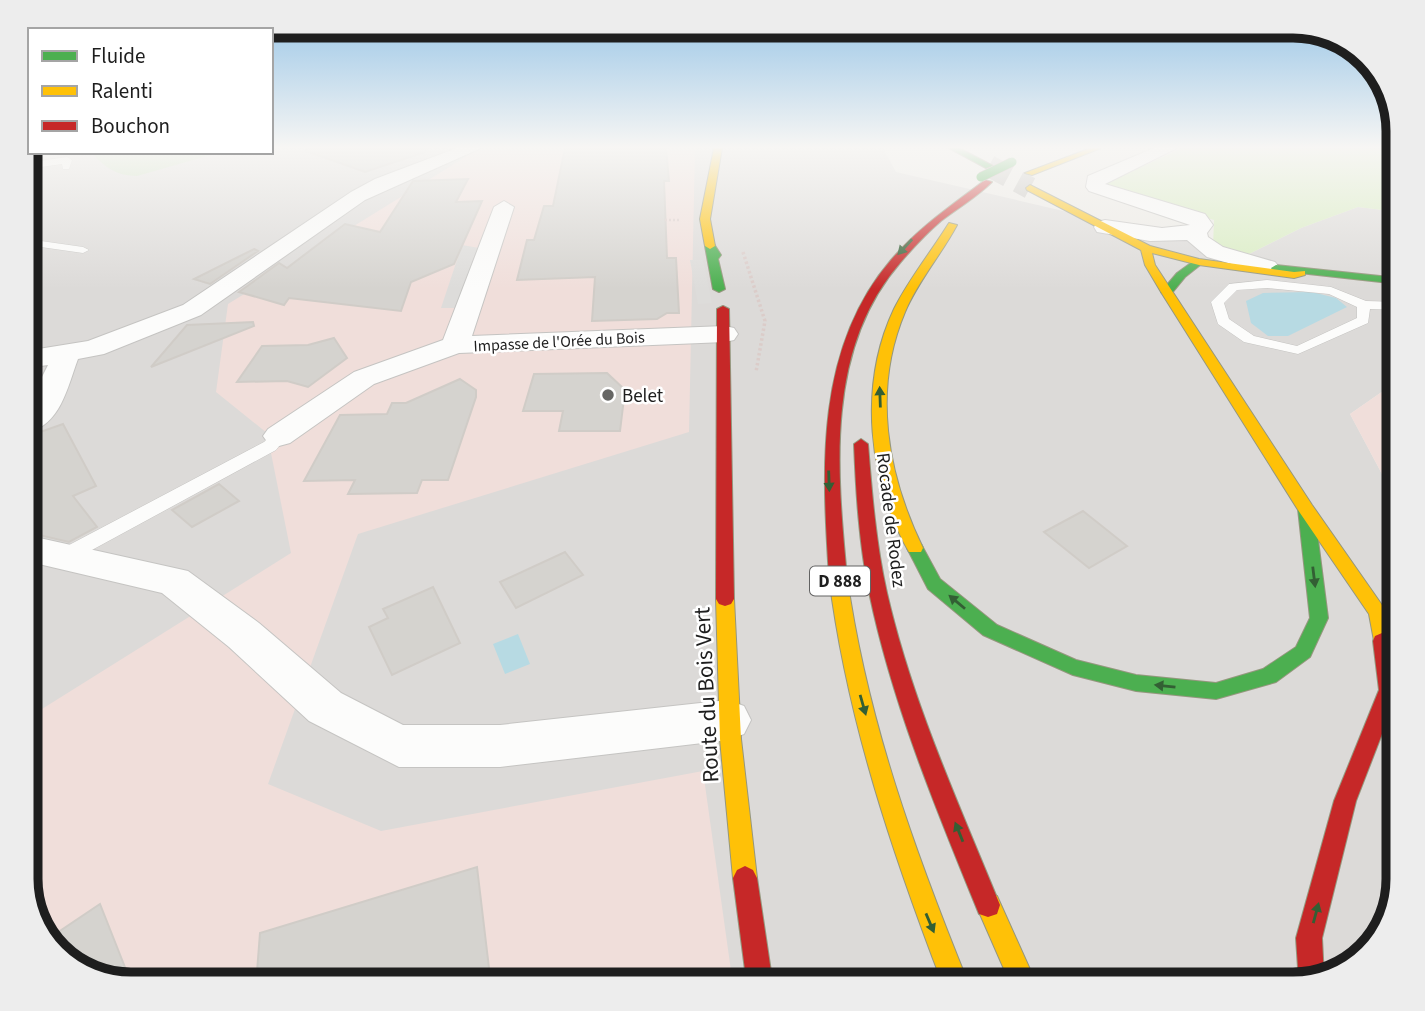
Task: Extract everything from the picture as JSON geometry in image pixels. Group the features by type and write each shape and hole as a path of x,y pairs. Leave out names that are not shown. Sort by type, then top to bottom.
{"main road":[{"path":"709,195 705,219 719,289 725,293 728,305 724,321"},
{"name":"D 888","path":"951,972 917,890 855,677 829,481 830,436 845,350 868,298 900,252 956,202 970,195"},
{"path":"863,404 881,324 895,294 923,255 986,195"},
{"path":"1043,195 1146,248 1198,245"},
{"path":"952,225 943,244 920,275 899,311 885,349 879,390 884,453 889,486 901,523 934,584 990,630 1073,667 1136,683 1216,691 1269,676 1303,652 1320,618 1306,509"},
{"path":"1167,292 1181,275 1198,245"},
{"path":"1146,248 1150,265 1167,292 1306,509 1378,612 1387,676"},
{"path":"1258,267 1350,277 1366,282 1387,282"},
{"name":"Route du Bois Vert","path":"724,321 725,365 729,369 730,393 725,402 725,678 734,796 758,972"},
{"name":"Rocade de Rodez","path":"860,426 863,492 875,578 898,663 944,795 993,919 1018,972"},
{"path":"1311,971 1309,939 1345,801 1387,695"}],"street":[{"path":"39,358 117,341 192,310 360,195"},
{"path":"1122,195 1197,219 1202,225 1198,245"},
{"name":"Impasse de l'Orée du Bois","path":"504,206 455,345 724,321"},
{"path":"1105,227 1142,234 1178,236 1258,267"},
{"path":"279,436 364,378 455,345"},
{"path":"39,414 43,411 66,354"},
{"path":"44,553 174,581 244,635 325,708 399,746 500,746 728,720"}],"lane":[{"path":"39,244 83,250"},
{"path":"1364,305 1363,320 1298,350 1249,339 1223,321 1217,302 1233,287 1267,284 1331,291 1364,305 1387,306"},
{"path":"44,553 270,446 279,436"}],"path":[{"path":"665,220 672,220"}],"shaded area":[{"path":"39,195 996,195 1249,254 1301,228 1358,207 1387,211 1387,388 1350,414 1387,483 1387,879 1382,909 1367,936 1350,953 1323,968 1293,972 132,972 114,971 91,963 66,945 48,920 39,885"},
{"path":"404,195 694,195 689,432 358,534 268,784 381,831 703,771 731,972 132,972 114,971 91,963 75,953 58,936 48,920 39,885 39,711 291,553 267,433 216,392 228,304"},
{"path":"416,237 479,248 458,308 441,308 459,254 408,244"},
{"path":"690,260 703,260 712,303 698,304"},
{"path":"1387,388 1387,483 1350,414"}],"green space":[{"path":"1131,195 1387,195 1387,211 1358,207 1301,228 1249,254 1213,246 1214,220"}],"water":[{"path":"1312,292 1336,298 1347,307 1288,336 1268,336 1251,323 1246,301 1263,293"},
{"path":"518,634 530,664 505,674 493,644"}],"building":[{"path":"404,195 460,195 456,202 482,201 454,264 411,282 401,311 289,298 284,305 239,292 279,263 287,268 345,224 380,232"},
{"path":"555,195 665,195 667,258 676,258 679,313 667,313 657,319 592,321 595,277 517,280 527,240 534,240 544,206 553,206"},
{"path":"254,249 258,251 210,284 194,279"},
{"path":"253,322 254,326 151,367 187,325"},
{"path":"334,338 347,358 308,387 287,381 237,382 262,346 308,345"},
{"path":"607,373 625,390 620,431 559,431 563,411 523,411 534,374"},
{"path":"460,379 476,390 476,397 448,480 422,480 417,493 348,494 355,480 304,481 340,415 387,414 392,403 406,403"},
{"path":"63,424 96,486 73,496 97,527 69,542 39,535 39,432"},
{"path":"219,484 239,501 192,527 172,510"},
{"path":"1083,511 1127,546 1089,568 1044,532"},
{"path":"565,552 583,575 516,608 500,582"},
{"path":"433,587 460,643 392,675 369,627 388,618 383,609"},
{"path":"477,867 489,972 257,972 260,933"},
{"path":"100,904 127,972 114,971 91,963 75,953 56,933"}],"traffic: fast":[{"path":"713,258 716,255 710,246 719,289"},
{"path":"1167,292 1181,275 1199,262"},
{"path":"1276,268 1387,280"},
{"path":"915,548 934,584 990,630 1073,667 1136,683 1216,691 1269,676 1303,652 1319,618 1306,509"}],"traffic: slow":[{"path":"709,195 705,219 710,246"},
{"path":"1044,195 1146,248 1199,262 1294,275 1301,273"},
{"path":"915,548 902,521 884,462 879,400 882,369 888,339 899,311 952,225"},
{"path":"1146,248 1150,265 1167,292 1306,509 1378,613 1382,641"},
{"path":"838,577 855,682 868,733 900,836 951,972"},
{"path":"725,599 730,739 745,878"},
{"path":"988,905 1018,972"}],"traffic: jam":[{"path":"838,577 832,455 836,401 846,352 865,306 894,263 935,222 971,195"},
{"path":"723,309 725,599"},
{"path":"861,444 872,556 887,631 911,711 988,905"},
{"path":"1382,641 1387,676"},
{"path":"1311,971 1309,938 1345,801 1387,695"},
{"path":"745,878 758,972"}],"place":[{"name":"Belet","path":"608,395"}]}
